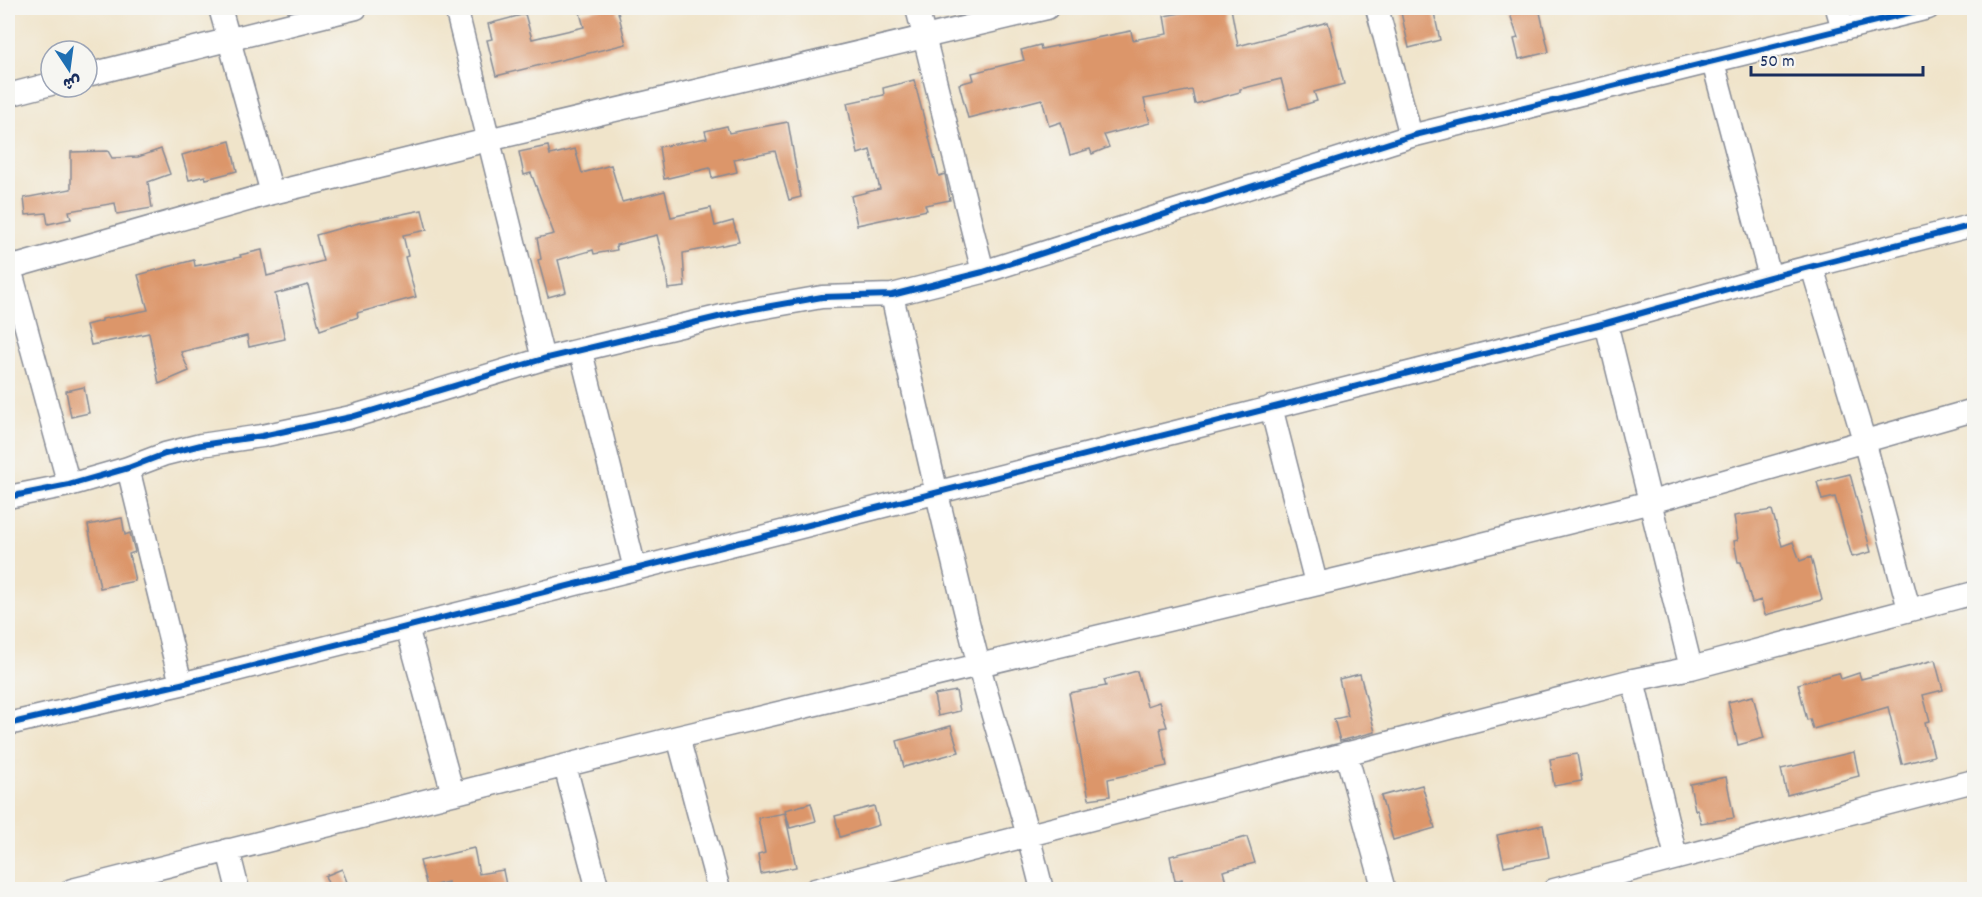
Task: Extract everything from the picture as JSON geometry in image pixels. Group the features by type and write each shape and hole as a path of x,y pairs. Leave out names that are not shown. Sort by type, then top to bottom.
{"street":[{"path":"220,8 272,193"},
{"path":"99,72 356,8"},
{"path":"456,8 543,359"},
{"path":"917,8 982,272"},
{"path":"69,485 12,294 8,264 272,193 1047,8"},
{"path":"1377,8 1411,136"},
{"path":"8,498 69,485 128,468 165,454 201,445 262,436 351,417 543,359 754,309 822,297 892,295 982,272 1411,136 1713,62 1840,18 1928,8"},
{"path":"1713,62 1770,277"},
{"path":"8,95 39,87"},
{"path":"8,724 181,684 1606,323 1770,277 1974,225"},
{"path":"1812,267 1864,440 1909,609"},
{"path":"892,295 936,493 979,665 1029,835 1042,890"},
{"path":"1606,323 1691,668"},
{"path":"581,351 635,569"},
{"path":"1272,407 1316,583"},
{"path":"72,890 678,737 1651,502 1974,410"},
{"path":"128,468 181,684"},
{"path":"815,890 1633,680 1691,668 1974,593"},
{"path":"407,627 453,794"},
{"path":"1633,680 1677,857"},
{"path":"678,737 719,890"},
{"path":"1346,753 1384,890"},
{"path":"565,766 598,890"},
{"path":"1554,890 1974,781"},
{"path":"228,850 238,890"}],"building":[{"path":"603,8 617,8 626,44 496,76 487,40 492,39 488,24 525,14 532,39 584,27 580,13"},
{"path":"1208,8 1231,8 1238,46 1328,22 1344,84 1314,92 1317,101 1289,109 1281,79 1240,89 1240,92 1195,104 1192,90 1144,99 1150,123 1104,135 1109,147 1092,154 1090,149 1070,155 1061,122 1049,126 1042,99 968,118 959,84 974,80 972,73 1024,60 1021,50 1040,45 1041,49 1131,31 1133,40 1167,34 1164,16"},
{"path":"1400,8 1433,8 1440,40 1409,48"},
{"path":"1508,8 1539,8 1549,52 1519,59 1514,39 1518,38"},
{"path":"914,80 939,176 945,174 950,200 925,205 927,210 857,225 851,196 880,189 870,150 858,154 847,103 884,95 883,88"},
{"path":"788,122 801,197 789,200 775,151 734,159 737,172 712,178 710,168 664,179 659,147 707,138 705,131 727,126 729,133"},
{"path":"230,141 237,171 206,179 205,176 189,180 182,155"},
{"path":"548,146 550,155 575,149 582,173 611,165 622,202 665,191 671,217 711,208 715,226 733,221 739,242 683,253 685,287 668,289 657,235 616,245 617,250 594,254 593,250 558,260 566,292 548,297 538,260 541,259 537,238 554,234 531,173 524,175 519,152"},
{"path":"161,149 170,174 148,182 152,208 117,214 115,203 69,211 71,219 48,224 46,213 26,215 24,198 71,189 71,152 108,151 112,158 138,157"},
{"path":"422,210 427,230 403,235 408,256 405,257 416,297 357,313 358,317 320,330 308,285 275,294 285,339 249,347 247,336 181,352 189,371 159,384 149,333 91,345 86,325 102,321 102,319 148,310 138,275 194,260 195,266 241,257 240,255 262,250 267,276 323,261 316,235 359,223"},
{"path":"84,387 89,413 71,417 66,391"},
{"path":"1850,474 1871,552 1852,557 1835,497 1822,500 1817,482"},
{"path":"1772,510 1782,546 1793,542 1800,561 1811,557 1822,600 1765,615 1761,600 1752,603 1741,562 1738,562 1734,541 1738,540 1734,516"},
{"path":"122,518 125,535 130,533 135,552 129,554 135,581 100,588 88,525"},
{"path":"1935,660 1943,690 1923,695 1930,721 1925,722 1934,756 1902,764 1888,707 1813,729 1810,719 1807,720 1798,684 1839,673 1841,679 1859,673 1861,679"},
{"path":"1137,671 1147,706 1159,702 1167,727 1160,728 1167,766 1108,779 1110,796 1089,799 1069,693 1106,686 1104,680"},
{"path":"1360,674 1375,732 1340,741 1334,719 1348,716 1339,679"},
{"path":"956,691 960,711 938,716 934,695"},
{"path":"1753,696 1764,738 1738,745 1728,702"},
{"path":"951,726 959,752 904,767 897,741"},
{"path":"1854,752 1859,776 1787,795 1781,769"},
{"path":"1577,754 1582,781 1554,786 1550,759"},
{"path":"1726,777 1734,818 1701,823 1697,809 1695,810 1690,784"},
{"path":"1422,785 1435,828 1393,840 1381,796"},
{"path":"811,803 816,821 790,828 785,810"},
{"path":"874,806 879,825 840,837 835,816"},
{"path":"785,813 796,867 761,874 758,855 765,853 758,818"},
{"path":"1543,825 1549,857 1504,866 1497,835"},
{"path":"1247,837 1255,863 1223,871 1228,890 1185,890 1182,879 1175,881 1170,856"},
{"path":"474,848 479,874 503,870 507,890 449,890 448,882 427,887 420,861"},
{"path":"342,869 350,890 331,890 325,876"}],"cycle path":[{"path":"8,497 69,485 128,468 165,454 201,445 262,436 351,417 543,359 743,311 822,297 892,295 983,272 1411,136 1928,8"},
{"path":"8,724 181,684 1606,323 1770,277 1974,225"}]}
